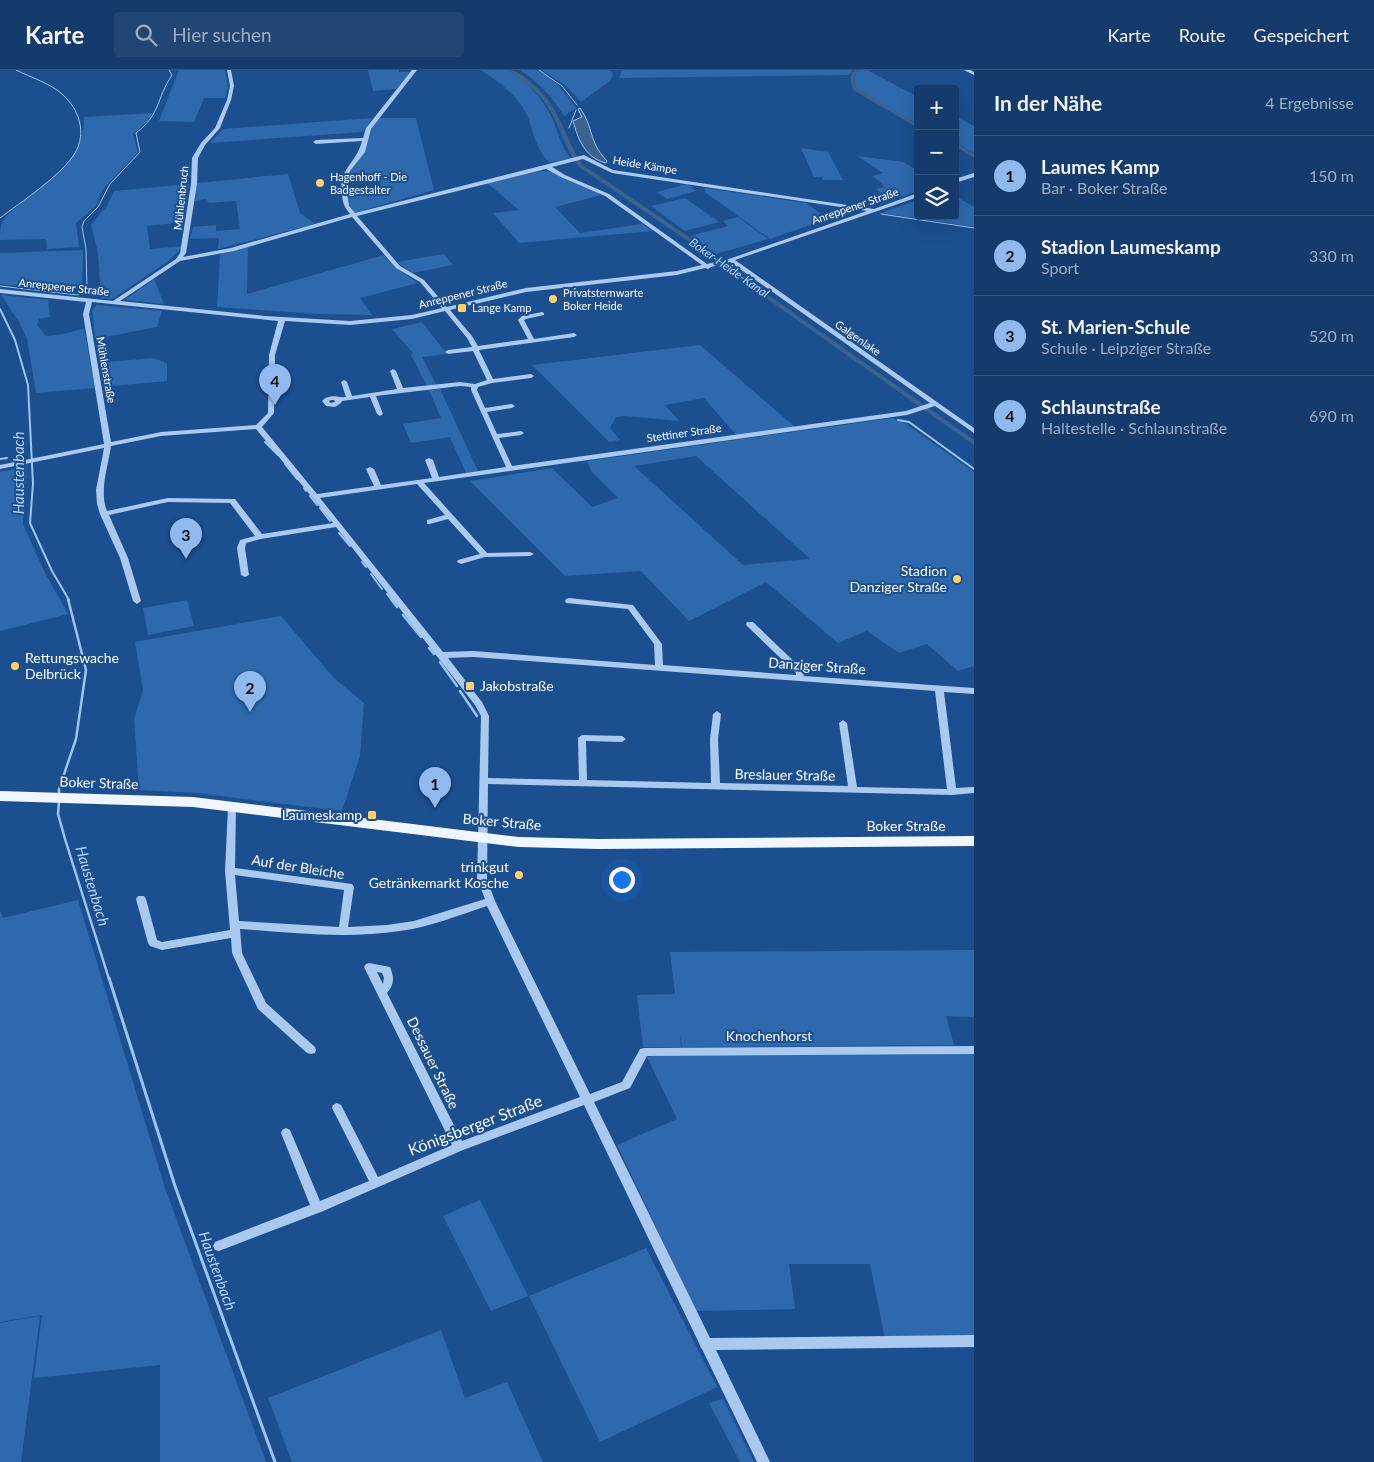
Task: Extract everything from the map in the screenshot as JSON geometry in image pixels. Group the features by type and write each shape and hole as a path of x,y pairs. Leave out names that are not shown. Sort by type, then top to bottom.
{"main road":[{"name":"Boker Straße","path":"2,797 193,802 484,838 598,844 974,842"}],"street":[{"name":"Mühlenbruch","path":"178,260 186,247 195,158 202,144 217,128 229,100 232,86 229,70"},
{"path":"415,70 378,114 368,129 362,152 347,171 343,185 346,206 398,267 422,281 447,309 477,348 491,381"},
{"path":"966,70 974,74"},
{"path":"316,142 365,138"},
{"name":"Heide Kämpe","path":"547,167 584,158 612,171 873,210"},
{"path":"114,303 178,260 232,250 353,215 547,167 606,195 708,267"},
{"path":"959,180 974,175"},
{"name":"Anreppener Straße","path":"0,291 282,319 374,322 412,317 537,288 660,276 708,267 914,195"},
{"name":"Galgenlake","path":"727,261 932,404 974,431"},
{"name":"Mühlenstraße","path":"90,300 86,314 108,444 100,490 104,514 124,558 137,601"},
{"path":"532,340 521,320 524,317 542,314"},
{"path":"0,468 161,434 258,427 271,413 272,355 282,319"},
{"path":"448,352 574,336"},
{"path":"393,372 401,390"},
{"path":"338,400 401,390 460,384 475,386 491,381 531,376"},
{"path":"344,382 350,398"},
{"path":"475,386 474,390 510,469"},
{"path":"372,395 380,414"},
{"name":"Stettiner Straße","path":"317,496 918,410 932,404"},
{"path":"484,410 512,406"},
{"path":"258,427 317,496 479,704 485,716 482,879 490,901 764,1462"},
{"path":"495,436 521,433"},
{"path":"429,460 436,479"},
{"path":"370,469 378,487"},
{"path":"419,482 485,555"},
{"path":"104,514 168,500 232,501 260,537"},
{"path":"430,522 449,516"},
{"path":"245,575 241,543 260,537 338,524"},
{"path":"461,562 485,555 530,554"},
{"path":"569,601 630,607 658,644 658,668"},
{"path":"750,624 800,672 800,679"},
{"name":"Danziger Straße","path":"441,655 473,654 974,691"},
{"path":"940,688 952,792"},
{"name":"Breslauer Straße","path":"716,787 714,739 717,714"},
{"name":"Breslauer Straße","path":"843,723 853,790"},
{"path":"583,783 582,738 622,739"},
{"name":"Breslauer Straße","path":"485,781 952,792 974,790"},
{"name":"Auf der Bleiche","path":"232,807 230,871 237,953 262,1006 311,1050"},
{"name":"Auf der Bleiche","path":"230,871 349,887 343,930"},
{"path":"141,899 153,943 162,946 235,929 387,929 418,924 490,901"},
{"name":"Dessauer Straße","path":"382,992 459,1147"},
{"name":"Knochenhorst","path":"586,1099 626,1085 644,1052 974,1050"},
{"name":"Königsberger Straße","path":"219,1246 317,1208 459,1147 586,1099"},
{"path":"337,1108 376,1182"},
{"path":"286,1133 317,1208"},
{"path":"705,1344 974,1341"}],"shaded area":[{"path":"179,70 225,70 228,87 225,98 204,98 194,122 159,121"},
{"path":"368,70 411,72 396,89 373,91"},
{"path":"480,70 508,70 527,84 548,110 562,144 572,159 549,162 539,148 521,104 495,79"},
{"path":"520,70 536,70 548,76 576,108 564,116 545,90"},
{"path":"542,70 610,70 613,74 611,80 581,102 566,86"},
{"path":"622,70 853,70 849,75 619,78"},
{"path":"858,70 867,70 914,95 914,123 857,90 854,77"},
{"path":"580,108 597,147 607,161 606,163 593,157 580,141 573,121 582,117 578,109"},
{"path":"153,113 150,119 133,134 138,152 103,189 96,206 76,223 79,247 47,249 46,239 0,240 1,225 5,218 55,176 72,156 79,144 83,131 84,117"},
{"path":"372,118 363,132 210,143 223,129"},
{"path":"377,118 416,118 434,190 354,213 348,206 344,191 364,190 365,195 377,194 377,189 380,189 381,182 375,182 374,175 347,177"},
{"path":"959,118 974,126 974,153 959,144"},
{"path":"801,148 828,152 843,180 823,180 822,177 814,177"},
{"path":"857,156 904,162 914,168 914,192 882,203 875,195 882,194 876,189 885,187 873,176 883,173"},
{"path":"541,171 552,172 602,195 555,207 580,233 642,224 653,231 519,243 493,213 519,210 487,183"},
{"path":"288,174 300,213 315,224 218,249 219,238 190,239 193,227 216,225 216,231 240,229 236,201 209,203 206,199 195,201 197,183"},
{"path":"189,184 184,222 147,226 150,249 183,246 171,259 112,299 101,298 98,253 91,225 107,206 114,191"},
{"path":"687,184 696,191 667,199 657,192"},
{"path":"704,188 806,203 828,219 770,239 706,193"},
{"path":"685,198 719,222 685,231 651,206"},
{"path":"959,198 974,207 974,227 928,220 959,220"},
{"path":"914,201 914,218 881,213"},
{"path":"738,217 768,239 716,254 690,236 728,226 723,221"},
{"path":"248,247 247,294 384,255 396,268 418,283 360,298 372,315 318,314 217,307 220,254"},
{"path":"83,250 82,288 65,291 0,284 0,253"},
{"path":"444,254 453,265 412,273 397,262"},
{"path":"154,279 164,304 127,300 127,298"},
{"path":"1,295 48,300 50,317 39,319 37,325 46,336 65,334 84,328 95,388 36,393 27,339 19,322"},
{"path":"97,305 162,311 157,327 95,339 92,310"},
{"path":"422,322 447,354 422,357 436,384 427,386 411,355 413,353 392,329"},
{"path":"700,345 795,427 737,436 704,398 665,405 679,421 625,416 616,417 610,428 620,440 609,442 532,365"},
{"path":"153,358 167,363 167,381 112,386 108,362"},
{"path":"440,389 478,471 466,473 450,437 411,443 403,424 441,418 429,390"},
{"path":"892,418 903,422 974,472 974,666 958,671 927,644 899,653 867,631 838,643 766,582 689,621 641,571 565,576 470,481 552,468 592,507 618,498 591,471 587,461","holes":["696,456 809,558 743,565 634,466"]},
{"path":"27,467 23,524 44,571 68,614 0,631 0,472"},
{"path":"187,600 194,626 148,635 143,608"},
{"path":"281,616 334,678 364,703 360,756 342,811 196,793 139,790 134,719 143,690 135,642"},
{"path":"78,900 165,1188 266,1462 160,1462 160,1365 34,1378 42,1315 0,1322 0,911 3,918"},
{"path":"974,950 974,1017 946,1016 954,1045 682,1047 680,1034 681,1047 643,1047 637,995 675,994 670,952"},
{"path":"974,1054 974,1336 885,1339 870,1264 789,1264 795,1309 696,1311 617,1145 677,1119 647,1057 656,1055"},
{"path":"480,1200 528,1296 491,1311 443,1216"},
{"path":"646,1248 717,1387 600,1442 529,1296"},
{"path":"40,1316 21,1462 0,1462 0,1323"},
{"path":"441,1330 465,1398 507,1382 543,1462 292,1462 268,1398"},
{"path":"723,1399 754,1462 740,1462 709,1403"}],"waterway":[{"name":"Haustenbach","path":"0,218 61,170 75,153 79,145 81,130 77,114 69,101 53,87 16,70"},
{"path":"0,286 78,295 87,290 86,249 82,227 84,221 98,207 110,184 140,152 136,133 154,113 172,75 169,70"},
{"name":"Boker-Heide-Kanal","path":"510,70 531,84 548,103 569,148 581,166 709,253 731,271 974,443"},
{"path":"539,70 562,86 577,105"},
{"path":"856,70 852,77 855,89 914,125"},
{"path":"569,128 576,110"},
{"path":"959,147 974,156"},
{"path":"881,214 974,228"},
{"name":"Haustenbach","path":"0,309 15,340 28,385 33,484 30,523 52,571 69,600"},
{"path":"898,420 909,422 974,469"},
{"path":"265,442 278,455"},
{"path":"0,459 7,458"},
{"path":"285,464 297,479"},
{"path":"310,496 317,505"},
{"path":"320,508 330,521"},
{"path":"339,533 350,546"},
{"path":"362,562 366,567"},
{"path":"371,574 382,589"},
{"path":"387,594 392,600"},
{"name":"Haustenbach","path":"59,796 59,789 76,739 86,670 68,599"},
{"path":"391,599 397,607"},
{"path":"403,615 421,637"},
{"path":"429,648 434,654"},
{"path":"440,662 457,686"},
{"path":"460,691 477,716"},
{"name":"Haustenbach","path":"59,801 58,814 65,839 109,979"},
{"name":"Haustenbach","path":"109,978 175,1186 275,1462"}],"place":[{"name":"Hagenhoff - Die Badgestalter","path":"320,183"},
{"name":"Privatsternwarte Boker Heide","path":"553,299"},
{"name":"Lange Kamp","path":"462,308"},
{"name":"Schlaunstraße","path":"275,405"},
{"name":"St. Marien-Schule","path":"186,559"},
{"name":"Stadion Danziger Straße","path":"957,579"},
{"name":"Rettungswache Delbrück","path":"15,666"},
{"name":"Jakobstraße","path":"470,686"},
{"name":"Stadion Laumeskamp","path":"250,712"},
{"name":"Laumes Kamp","path":"435,808"},
{"name":"Laumeskamp","path":"372,815"},
{"name":"trinkgut Getränkemarkt Kosche","path":"519,875"}]}
